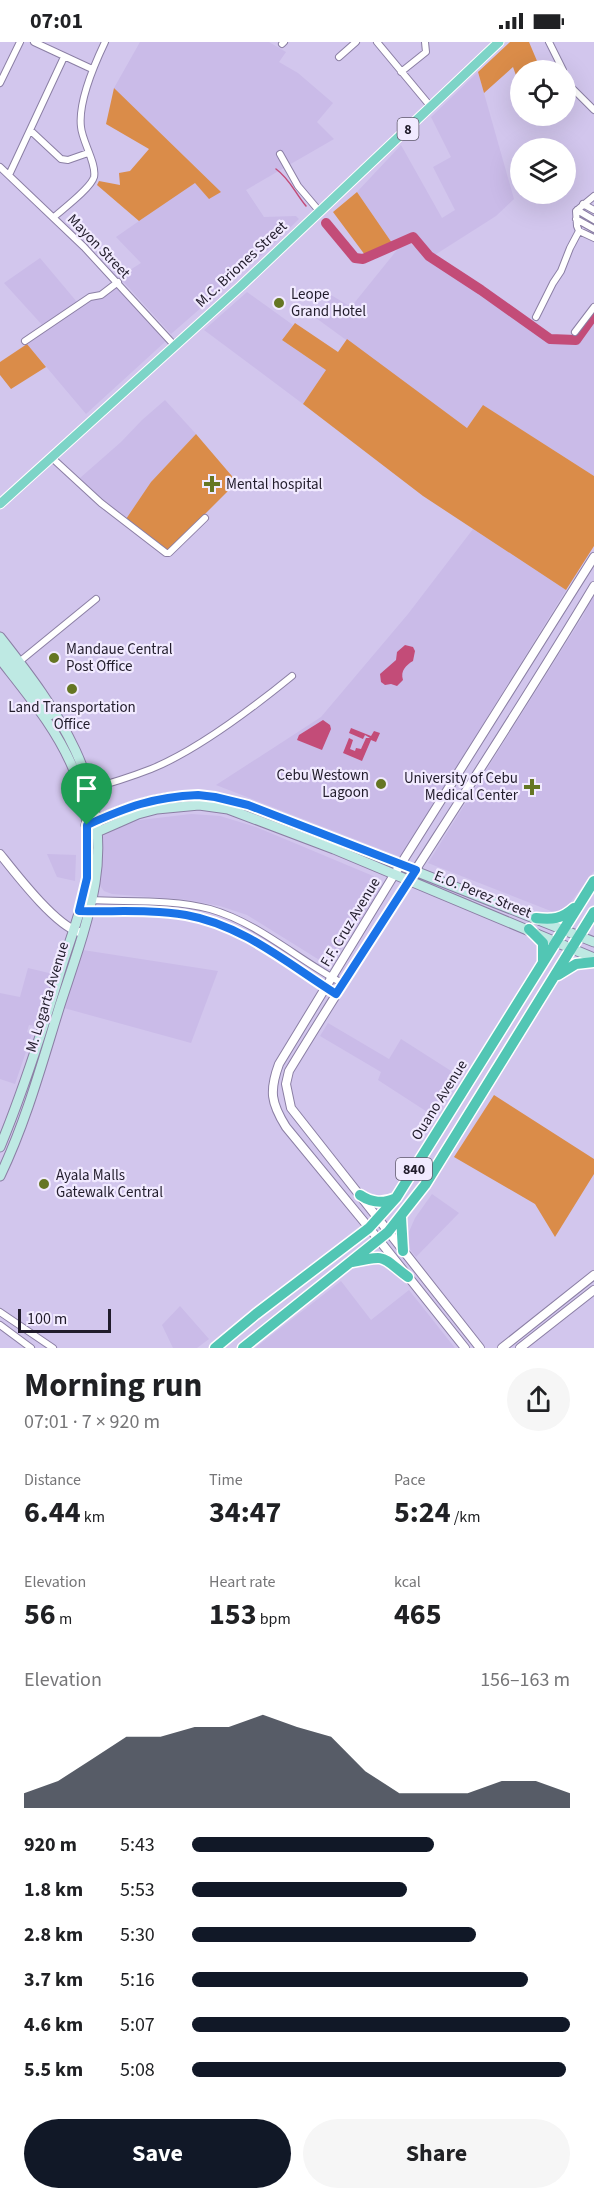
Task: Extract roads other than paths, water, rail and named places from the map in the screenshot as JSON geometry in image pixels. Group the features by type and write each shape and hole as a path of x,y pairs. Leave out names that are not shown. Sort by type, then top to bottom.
{"highway":[{"name":"Ouano Avenue","path":"215,1348 369,1227 396,1198 594,880"},
{"path":"536,918 562,917 583,899"},
{"path":"593,913 594,929"},
{"name":"840","path":"243,1348 383,1236 401,1216 425,1185 593,913"},
{"path":"529,929 543,943 543,962"},
{"path":"549,984 572,965 594,960"},
{"path":"360,1195 374,1202 396,1198"},
{"path":"401,1216 403,1251"},
{"path":"350,1263 376,1257 385,1258 408,1277"}],"main road":[{"name":"M.C. Briones Street","path":"0,504 320,212 499,42"},
{"path":"0,637 43,693 65,739 91,823"},
{"path":"0,648 38,697 82,764 89,789 91,823"},
{"path":"0,659 65,739"},
{"name":"E.O. Perez Street","path":"91,823 133,805 153,800 190,796 215,797 248,805 269,818 394,874 572,947 594,960"},
{"name":"E.O. Perez Street","path":"92,834 138,814 188,805 228,809 269,818 416,870 594,942"},
{"name":"M. Logarta Avenue","path":"0,1176 30,1100 97,865 91,823"},
{"name":"M. Logarta Avenue","path":"0,1147 78,932"}],"street":[{"path":"0,83 20,42"},
{"path":"34,42 92,69"},
{"path":"54,217 94,177 81,128 92,69 105,42"},
{"path":"339,57 356,42"},
{"path":"377,42 431,107"},
{"path":"400,72 426,52 425,42"},
{"path":"549,42 558,60"},
{"path":"9,176 64,57"},
{"path":"576,92 594,110"},
{"path":"31,131 61,159 88,153"},
{"path":"279,154 298,186 320,212"},
{"name":"Mayon Street","path":"0,167 54,217 118,282 175,346"},
{"path":"536,316 561,271 579,231 576,219 577,210 593,199"},
{"path":"583,204 594,210"},
{"path":"577,210 594,219"},
{"path":"576,219 594,229"},
{"path":"579,231 594,238"},
{"path":"25,341 90,297 101,295 118,282"},
{"path":"575,333 594,307"},
{"path":"51,457 101,503 166,553 169,553 205,518"},
{"name":"F.F. Cruz Avenue","path":"480,1348 403,1251 369,1227 286,1127 276,1110 272,1096 273,1080 279,1064 394,874 594,557"},
{"name":"F.F. Cruz Avenue","path":"465,1348 408,1277 383,1236 378,1219 291,1108 286,1084 289,1071 342,983 410,880 594,586"},
{"path":"19,662 96,599"},
{"path":"89,789 151,769 187,750 292,676"},
{"path":"0,854 31,892 78,932"},
{"path":"87,899 176,904 209,909 248,925 342,983"},
{"path":"84,911 174,914 223,926 243,934 336,994"},
{"path":"502,1348 594,1275"},
{"path":"520,1348 594,1290"},
{"path":"0,1312 53,1348"},
{"path":"12,1320 3,1327 31,1348"}],"waterway":[{"path":"276,169 289,182 306,206"},
{"path":"326,223 355,258 363,259 413,237 429,256 550,339 576,340 594,315"}],"place":[{"name":"Leope Grand Hotel","path":"279,303"},
{"name":"Mental hospital","path":"212,484"},
{"name":"Mandaue Central Post Office","path":"54,658"},
{"name":"Land Transportation Office","path":"72,689"},
{"name":"Cebu Westown Lagoon","path":"381,784"},
{"name":"University of Cebu Medical Center","path":"532,787"},
{"name":"Ayala Malls Gatewalk Central","path":"44,1184"}]}
